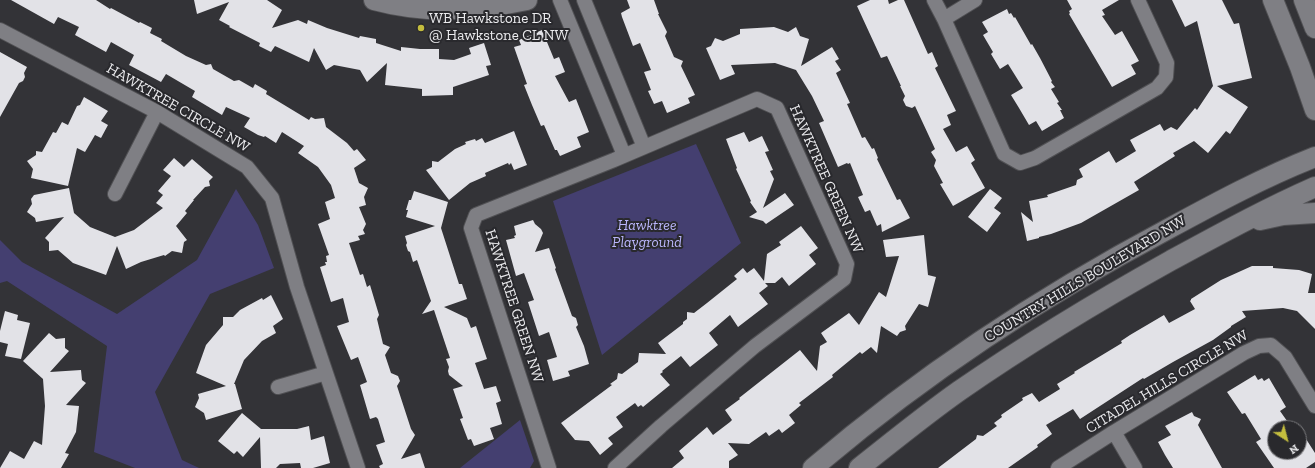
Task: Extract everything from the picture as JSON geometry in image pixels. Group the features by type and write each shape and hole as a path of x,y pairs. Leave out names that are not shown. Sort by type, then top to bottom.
{"main road":[{"path":"374,0 402,7 430,10 463,10 496,7 527,0"},
{"path":"1273,0 1300,67 1315,110"},
{"path":"1304,0 1315,28"},
{"name":"COUNTRY HILLS BOULEVARD NW","path":"813,468 852,435 950,361 1035,305 1128,250 1204,209 1315,157"},
{"name":"COUNTRY HILLS BOULEVARD NW","path":"859,468 960,391 1036,340 1119,290 1236,225 1276,204 1315,188"},
{"path":"1236,225 1283,216 1315,213"}],"street":[{"path":"560,0 624,155"},
{"path":"584,0 644,147"},
{"path":"934,0 944,19 1004,154 1020,163 1035,158 1156,88 1166,77 1167,63 1138,0"},
{"path":"944,19 975,0"},
{"name":"HAWKTREE CIRCLE NW","path":"0,30 157,112 248,167 272,198 297,286 358,468"},
{"name":"HAWKTREE GREEN NW","path":"549,468 471,228 476,215 757,100 777,108 847,264 844,279 755,346 661,426 615,468"},
{"path":"116,194 157,112"},
{"name":"CITADEL HILLS CIRCLE NW","path":"1058,468 1238,356 1259,346 1271,345 1285,358 1315,406"},
{"path":"278,387 326,374"},
{"path":"1114,432 1135,468"}],"green space":[{"name":"Hawktree Playground","path":"696,144 741,243 602,355 553,201"},
{"path":"236,189 258,225 274,268 210,294 155,392 182,460 199,468 135,468 94,452 107,346 7,281 0,283 0,240 22,262 117,314 197,260"},
{"path":"520,420 534,461 530,468 460,468"}],"building":[{"path":"11,0 96,0 110,9 111,8 139,23 140,22 152,28 150,33 162,39 161,41 186,56 206,65 211,64 213,69 234,81 239,80 253,88 255,84 267,91 266,94 309,120 311,117 315,119 324,118 326,127 347,143 354,151 357,149 366,160 354,168 359,183 368,188 364,197 366,205 359,207 366,224 363,230 365,234 358,236 360,240 349,243 360,275 363,274 367,287 370,285 379,315 377,319 383,344 390,347 385,355 391,373 398,376 400,381 397,386 411,429 415,435 401,459 420,453 425,468 380,468 379,466 383,464 376,445 385,442 378,419 376,417 370,419 360,385 367,382 358,357 351,360 337,326 349,322 343,298 331,302 320,267 326,265 326,256 329,255 318,224 330,219 325,202 335,198 331,185 318,167 298,153 304,146 282,132 276,143 265,136 258,135 244,127 250,118 226,107 222,115 192,97 195,91 166,74 161,82 129,65 134,55 111,42 106,52 75,35 79,27 58,17 54,24"},
{"path":"194,0 267,0 282,10 272,28 298,20 307,24 308,20 327,28 359,38 360,36 376,39 376,43 401,51 401,47 439,49 439,59 454,60 471,54 469,48 484,43 491,65 486,66 489,75 453,87 453,95 422,96 422,89 385,85 387,63 367,82 360,70 334,65 326,70 314,48 309,62 275,46 271,52 259,46 260,43 229,27 230,26 219,20 229,2 197,14"},
{"path":"627,0 654,0 658,14 667,32 665,36 674,57 683,61 681,66 695,95 688,98 690,103 667,113 662,101 654,104 648,91 651,90 644,72 651,70 640,43 633,46 622,17 621,13 630,8"},
{"path":"870,0 888,0 889,4 898,0 904,0 928,54 932,52 938,66 935,68 956,111 947,115 951,125 943,129 956,152 967,146 975,160 971,163 985,188 953,206 940,184 943,183 934,166 936,160 931,152 935,149 915,106 912,108 906,106 903,100 905,96 887,56 881,58 857,6"},
{"path":"1067,0 1119,0 1102,10 1105,15 1102,16 1115,35 1122,31 1139,61 1131,65 1136,74 1112,87 1069,14 1069,11 1072,9"},
{"path":"1172,0 1222,0 1234,24 1239,23 1252,78 1217,86 1248,107 1230,134 1226,131 1208,153 1194,141 1173,153 1175,156 1134,182 1139,190 1081,223 1027,241 1021,212 1033,222 1029,201 1048,197 1047,195 1076,185 1077,180 1083,177 1079,169 1109,151 1116,163 1136,151 1130,140 1160,124 1164,131 1171,127 1177,130 1195,108 1197,110 1213,86 1197,21 1185,27"},
{"path":"1007,9 1009,14 1011,13 1014,18 1015,17 1040,58 1052,81 1051,82 1055,87 1051,89 1062,110 1060,110 1064,118 1042,131 1036,121 1029,125 1011,95 1023,88 1008,64 1000,69 991,54 993,52 983,35 988,32 982,22"},
{"path":"774,27 788,32 796,27 800,36 809,39 801,66 832,47 839,59 835,61 841,70 836,73 850,103 847,104 862,138 865,137 872,149 874,148 878,158 877,159 897,200 900,199 910,218 882,232 881,224 877,226 870,210 865,212 858,197 863,195 850,163 838,167 819,123 824,121 812,96 796,70 775,63 731,65 735,74 720,80 706,48 711,46 715,38 723,41 740,34 740,29"},
{"path":"542,30 554,59 559,57 565,72 555,76 569,102 576,99 589,132 577,137 581,147 560,156 557,150 555,150 544,125 541,126 532,105 524,85 527,84 514,47 521,45 519,40"},
{"path":"0,52 27,67 24,73 25,77 23,81 19,83 0,117"},
{"path":"84,97 108,111 101,121 108,125 101,138 95,135 85,152 77,148 68,186 31,178 33,169 27,161 36,155 36,151 42,152 53,132 56,133 62,122 68,125 77,106 80,105"},
{"path":"514,131 527,165 514,170 511,163 509,165 508,163 485,173 486,176 470,183 449,200 426,170 432,167 432,161 438,162 455,149 466,144 465,142 475,139 476,141 482,138 485,143"},
{"path":"744,132 749,142 762,136 769,151 765,152 773,170 770,171 774,179 763,208 785,193 794,205 766,224 763,221 749,217 757,212 750,202 751,201 736,169 737,168 726,139"},
{"path":"174,158 184,167 192,159 213,177 209,181 210,186 205,187 193,200 185,211 187,213 176,226 187,240 184,242 182,253 172,251 165,256 164,255 141,262 126,269 117,246 106,275 73,263 58,250 49,251 49,242 45,238 64,217 36,222 35,218 27,212 32,204 31,199 34,195 69,188 74,213 90,227 115,237 134,230 163,208 156,203 163,195 158,191 171,176 163,170"},
{"path":"990,189 1002,198 994,208 1001,213 987,232 968,217"},
{"path":"414,191 448,202 441,228 459,284 462,284 467,299 444,307 467,318 471,328 476,326 487,359 475,363 484,389 496,386 501,401 496,403 502,424 490,428 494,439 474,446 471,439 468,440 460,419 463,418 453,389 463,386 449,375 449,367 446,359 450,358 434,310 422,314 431,301 417,260 413,262 410,252 408,251 405,236 435,226 406,217 408,210 406,210 409,200 411,200"},
{"path":"533,220 543,233 535,252 549,248 572,316 576,318 578,325 576,327 584,346 589,364 568,371 570,376 553,381 547,360 557,357 549,332 539,336 528,302 534,300 524,273 516,276 506,240 515,238 514,236 516,235 514,226"},
{"path":"801,226 818,248 809,255 816,264 789,286 782,277 775,283 765,283 768,286 759,293 768,304 738,327 730,315 709,333 718,345 690,367 681,356 662,371 663,372 660,374 670,385 643,407 641,405 638,407 635,403 616,417 623,427 608,438 613,444 600,455 589,441 575,440 561,423 612,385 610,384 617,379 618,373 622,374 638,362 639,353 666,354 658,343 683,324 683,322 687,319 687,312 694,313 737,279 734,276 743,268 747,273 754,268 764,281 767,254 781,245 779,242"},
{"path":"924,235 928,275 936,277 928,307 919,304 905,326 906,330 900,332 897,336 881,326 877,353 871,347 862,354 860,352 832,375 833,377 799,403 801,405 789,415 795,423 782,433 779,429 769,436 766,432 749,444 728,443 738,455 729,461 729,468 672,468 684,458 679,451 707,427 713,435 730,422 732,420 725,410 800,350 817,371 820,346 827,342 821,333 849,313 859,325 879,292 886,297 899,256 886,257 883,240"},
{"path":"1252,266 1273,266 1273,268 1299,270 1312,274 1308,293 1315,293 1315,329 1297,311 1283,308 1242,311 1246,317 1213,340 1144,379 1143,378 1080,419 1073,409 1046,425 1052,434 1037,445 1038,447 1008,468 938,468 976,439 977,435 983,436 997,426 994,423 1002,417 1001,415 1023,400 1022,398 1032,393 1039,402 1060,389 1057,384 1122,343 1121,341 1130,335 1164,315 1169,323 1195,309 1190,301 1191,299 1221,280"},
{"path":"271,295 283,319 273,326 276,333 262,341 244,360 234,384 242,409 206,420 204,413 195,407 199,398 198,394 226,386 196,373 206,345 223,325 223,317 233,317 240,310 262,298 263,300"},
{"path":"5,311 18,315 17,320 30,323 21,359 5,356 8,344 0,342 0,331"},
{"path":"49,333 56,339 65,338 65,348 69,351 50,372 81,370 82,380 86,383 66,405 79,406 76,432 65,453 69,454 61,468 0,468 10,451 24,459 34,441 42,445 45,406 43,379 23,361"},
{"path":"1255,375 1258,380 1262,378 1264,381 1269,378 1286,407 1280,411 1286,420 1267,420 1267,458 1256,442 1261,439 1245,413 1242,414 1227,392"},
{"path":"1192,412 1194,416 1201,419 1198,425 1222,468 1173,468 1158,442 1171,435 1165,426"},
{"path":"242,413 261,429 297,429 309,426 311,440 324,436 330,463 313,468 301,468 300,463 280,464 276,468 261,468 260,437 243,457 237,451 234,454 218,441"},
{"path":"1307,440 1315,453 1315,462 1306,468 1274,468 1268,460 1307,460"}],"place":[{"name":"WB Hawkstone DR @ Hawkstone CL NW","path":"421,28"}]}
